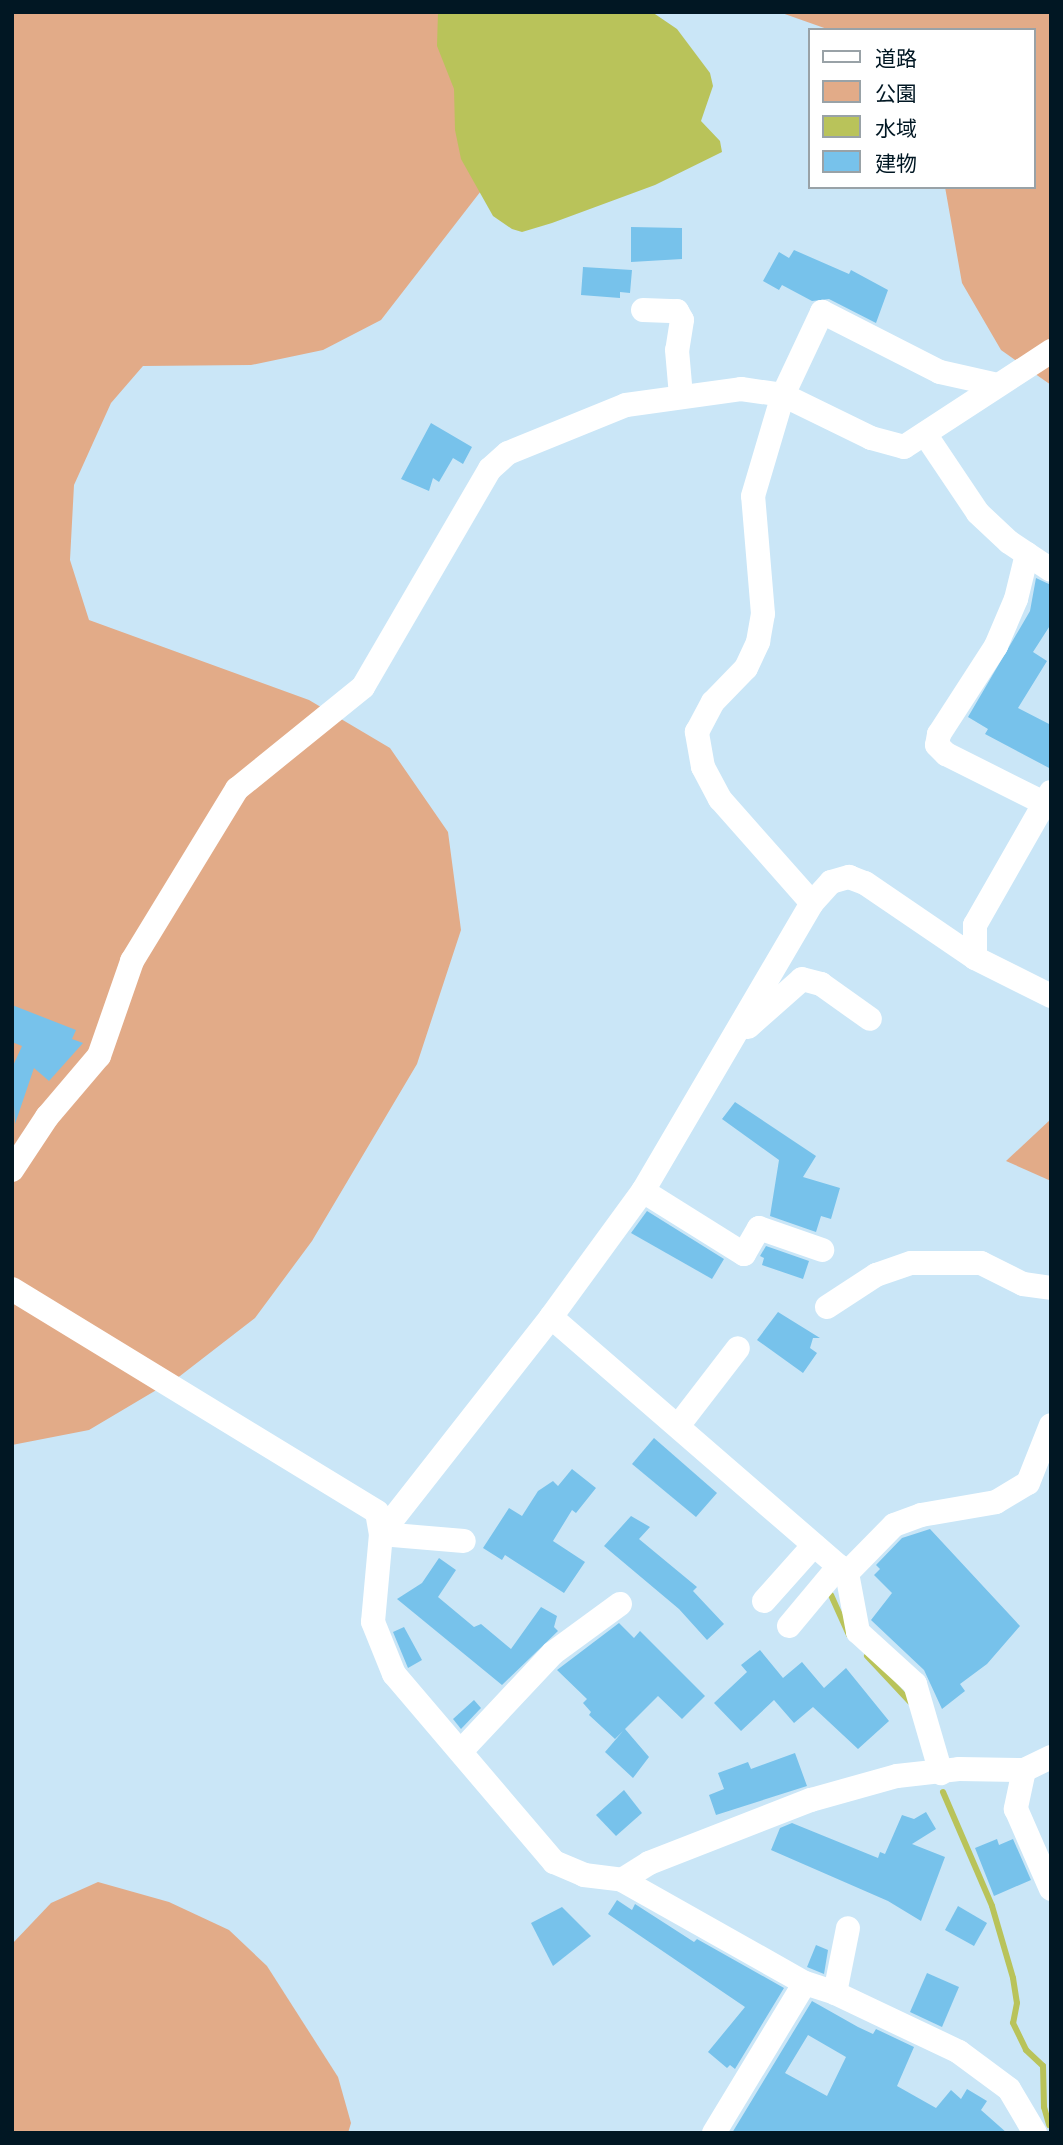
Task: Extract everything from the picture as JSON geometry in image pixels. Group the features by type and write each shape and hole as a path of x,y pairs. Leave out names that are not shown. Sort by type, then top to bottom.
{"street":[{"path":"643,310 677,311 682,320 677,350 681,396"},
{"path":"813,902 720,799 703,767 697,732 713,702 746,668 758,642 763,614 753,496 783,395 822,312 940,372 998,386"},
{"path":"12,1170 47,1117 99,1056 132,961 237,789 363,687 490,469 508,453 544,435 626,405 741,389 783,395 871,438 904,447 1051,351"},
{"path":"925,434 978,513 1027,554 1051,570"},
{"path":"975,958 975,925 1048,797 946,754 937,745 939,734 996,646 1016,599 1027,554"},
{"path":"381,1534 551,1317 643,1191 813,902 831,882 849,877 975,958 1051,996"},
{"path":"735,1031 744,1031 802,979 821,984 870,1019"},
{"path":"643,1191 744,1254 759,1228 822,1250"},
{"path":"827,1307 876,1275 911,1263 981,1263 1023,1284 1051,1287"},
{"path":"12,1289 377,1512 381,1534 373,1622 394,1674 462,1750 554,1862 584,1875 622,1880 805,1983 835,1993 959,2052 1009,2090 1035,2133"},
{"path":"551,1317 843,1570 858,1632 915,1684 940,1773"},
{"path":"678,1426 738,1348"},
{"path":"789,1626 843,1570 894,1525 921,1515 996,1502 1028,1482 1051,1425"},
{"path":"381,1534 464,1541"},
{"path":"764,1601 814,1545"},
{"path":"462,1750 552,1653 620,1604"},
{"path":"622,1880 649,1863 811,1800 897,1776 959,1769 1024,1770 1051,1757"},
{"path":"1024,1770 1016,1809 1051,1889"},
{"path":"835,1993 848,1928"},
{"path":"714,2133 805,1983"}],"green space":[{"path":"12,12 651,12 491,178 381,320 323,350 251,365 143,366 111,403 74,485 70,560 89,620 309,700 390,748 448,832 461,930 417,1064 312,1241 255,1318 180,1376 89,1430 12,1445"},
{"path":"779,12 1051,12 1051,385 1001,350 962,283 945,189 1035,189 1035,28 824,28"},
{"path":"1051,1119 1051,1181 1006,1161"},
{"path":"98,1882 169,1902 229,1930 267,1966 338,2077 351,2123 348,2133 12,2133 12,1944 51,1903"}],"water":[{"path":"438,12 652,12 677,29 710,73 713,86 701,121 720,141 722,152 655,185 552,223 522,232 512,229 493,216 461,159 455,130 454,89 437,46"}],"building":[{"path":"631,227 682,228 682,259 631,262"},
{"path":"794,250 849,274 851,270 888,290 876,323 829,299 812,301 782,285 779,290 763,281 779,252 789,258"},
{"path":"583,267 632,270 630,293 620,292 620,298 581,295"},
{"path":"431,423 472,447 463,464 453,458 439,482 433,478 429,491 401,479"},
{"path":"1036,578 1051,585 1051,624 1033,652 1047,661 1018,708 1051,725 1051,769 985,734 988,729 968,717 1030,611"},
{"path":"12,1005 76,1030 72,1039 83,1043 49,1081 34,1068 15,1124 12,1068 22,1046 12,1042"},
{"path":"735,1102 816,1156 803,1177 840,1188 831,1219 821,1216 816,1232 770,1216 779,1160 722,1119"},
{"path":"647,1211 724,1259 712,1279 631,1233"},
{"path":"766,1246 809,1261 803,1279 762,1265 764,1258 760,1256"},
{"path":"778,1312 820,1338 813,1338 810,1348 817,1353 803,1373 757,1340"},
{"path":"654,1438 717,1493 696,1517 632,1464"},
{"path":"572,1469 596,1488 576,1513 572,1510 553,1541 585,1562 564,1593 505,1555 502,1560 483,1548 509,1508 522,1516 538,1491 553,1481 558,1486"},
{"path":"631,1516 650,1527 639,1539 697,1587 693,1591 724,1624 707,1640 679,1609 604,1546"},
{"path":"930,1529 1020,1626 987,1664 960,1684 965,1691 942,1709 924,1670 871,1620 892,1593 874,1575 880,1569 876,1565 902,1538"},
{"path":"439,1558 456,1570 438,1597 474,1627 481,1624 511,1649 541,1607 557,1616 554,1627 558,1631 502,1685 397,1599 422,1583"},
{"path":"619,1623 634,1638 640,1631 705,1696 682,1719 658,1696 625,1729 649,1757 633,1778 605,1752 623,1731 615,1739 589,1715 591,1712 583,1703 587,1699 557,1670"},
{"path":"404,1627 422,1660 408,1668 393,1632"},
{"path":"760,1650 783,1678 802,1662 824,1688 846,1668 889,1721 858,1749 813,1707 794,1723 774,1700 741,1731 714,1703 747,1672 741,1665"},
{"path":"474,1700 481,1708 461,1729 453,1719"},
{"path":"795,1753 807,1786 716,1815 709,1795 724,1789 718,1773 748,1762 751,1769"},
{"path":"624,1790 642,1813 616,1836 596,1815"},
{"path":"926,1812 936,1829 912,1844 945,1857 921,1921 888,1901 771,1850 780,1828 792,1823 878,1858 880,1852 885,1854 902,1815 914,1819"},
{"path":"997,1839 999,1845 1013,1839 1031,1880 994,1896 975,1848"},
{"path":"617,1900 632,1910 635,1904 694,1942 697,1939 784,1988 735,2069 730,2065 727,2068 708,2052 745,2007 608,1914"},
{"path":"958,1906 987,1923 974,1946 945,1930"},
{"path":"562,1907 591,1936 553,1966 531,1923"},
{"path":"816,1945 828,1950 824,1974 807,1967"},
{"path":"927,1973 959,1987 942,2027 910,2012"},
{"path":"812,2001 873,2034 876,2029 914,2047 897,2086 936,2108 951,2090 961,2099 967,2089 987,2101 981,2110 1007,2133 732,2133","holes":["808,2035 846,2057 827,2096 785,2073"]}],"waterway":[{"path":"831,1595 849,1635"},
{"path":"867,1656 910,1702"},
{"path":"943,1792 992,1906 1013,1978 1017,2003 1013,2023 1026,2050 1043,2066 1044,2107 1049,2125"}]}
